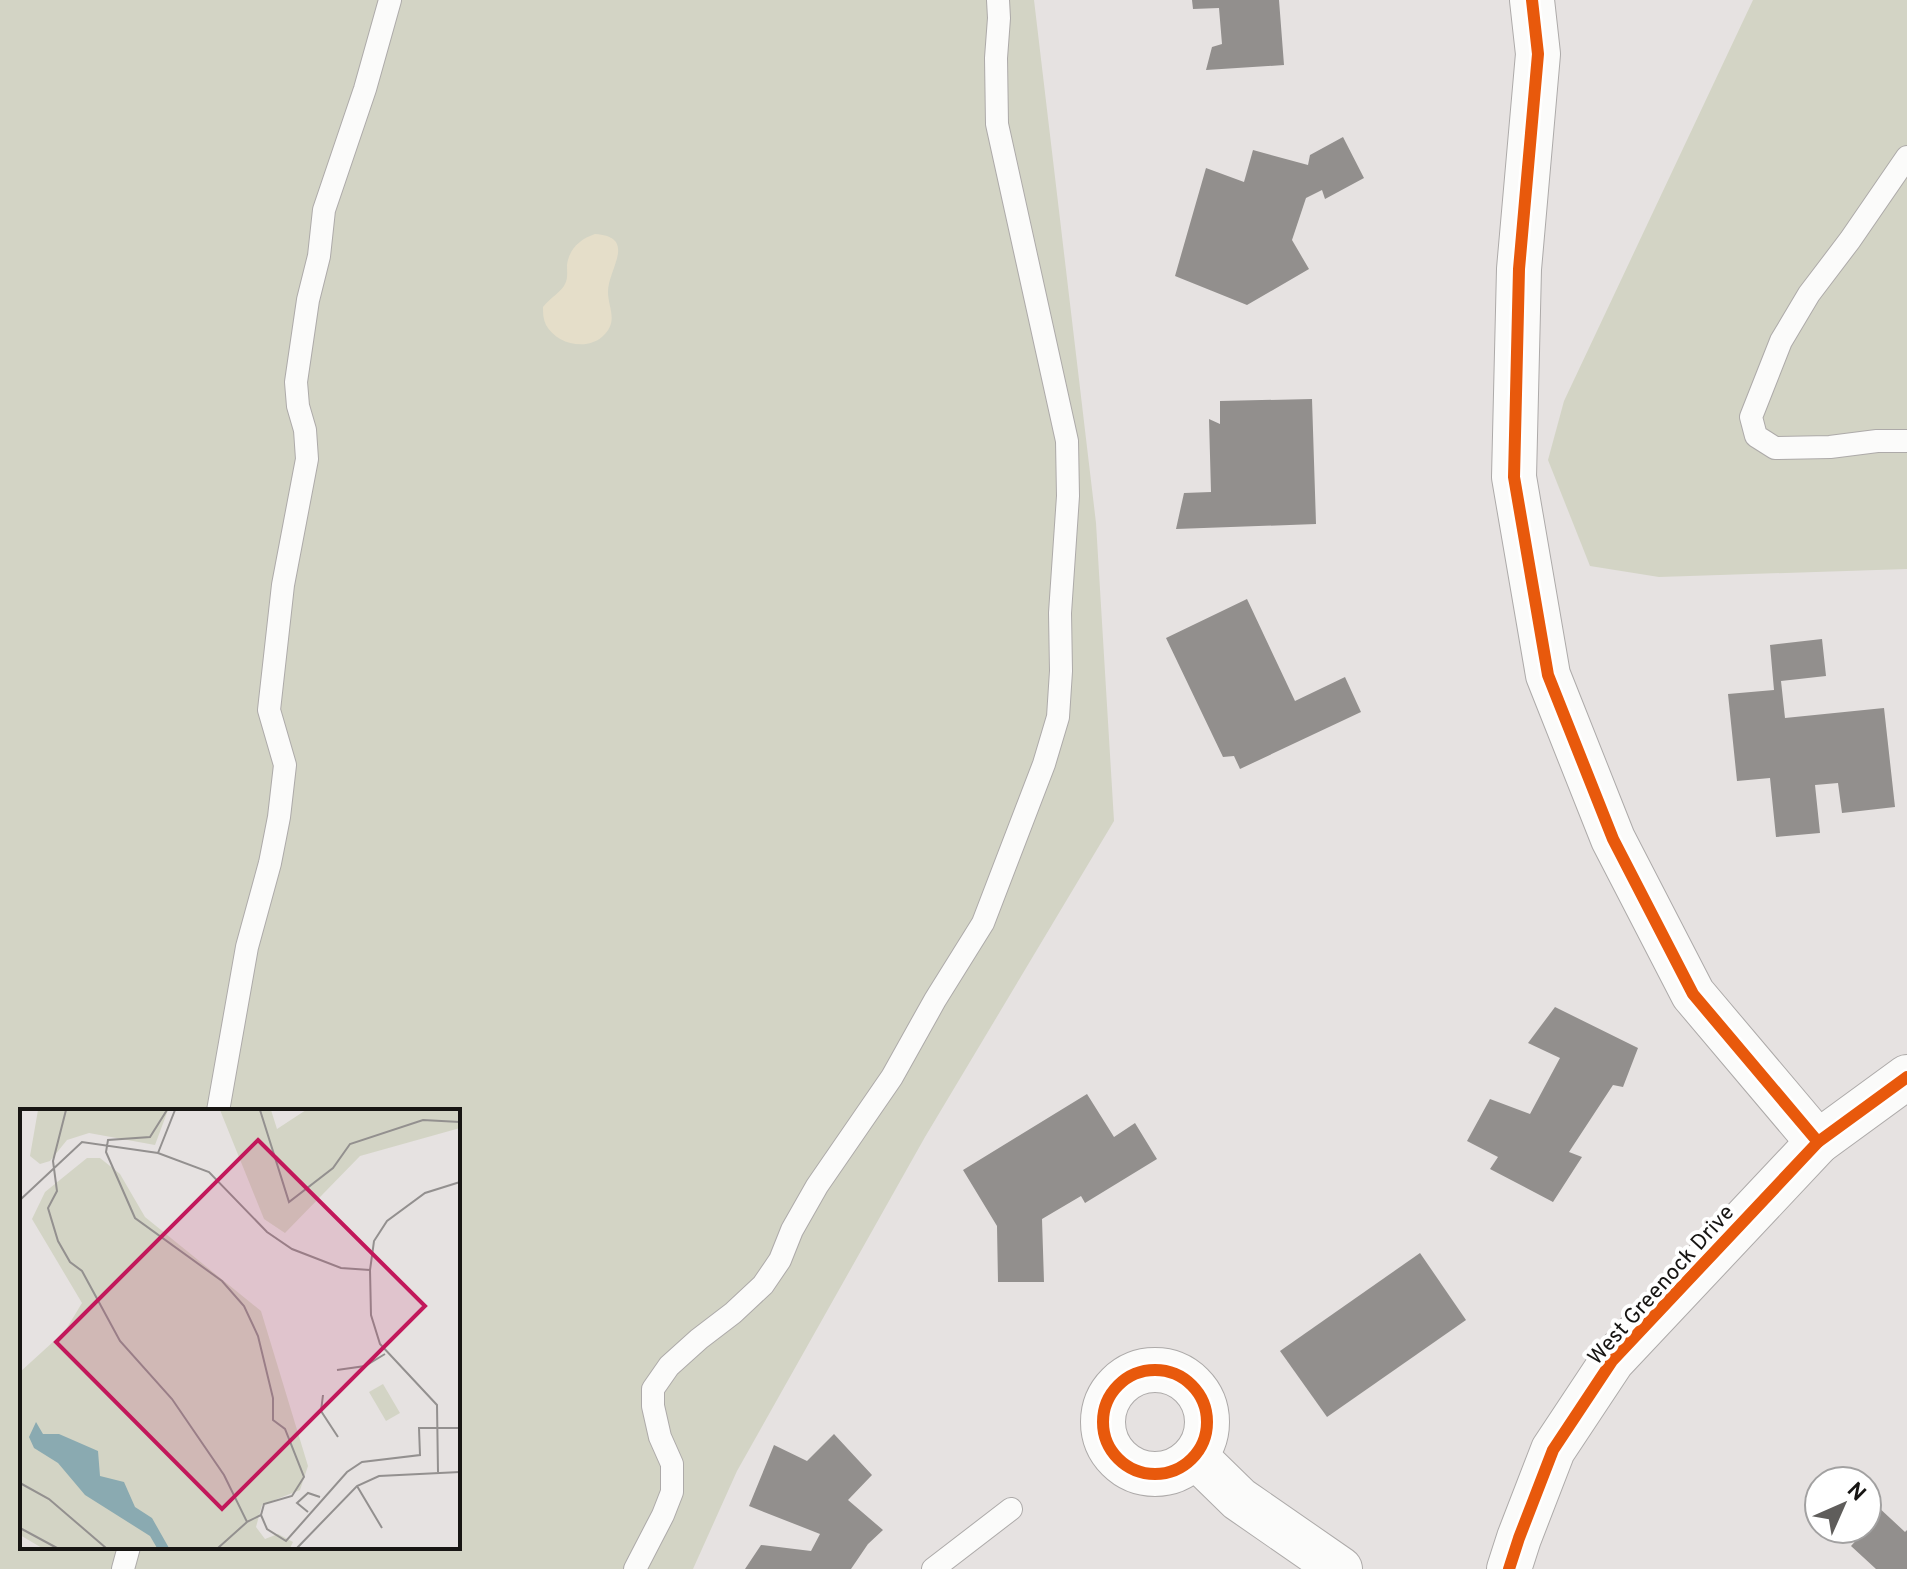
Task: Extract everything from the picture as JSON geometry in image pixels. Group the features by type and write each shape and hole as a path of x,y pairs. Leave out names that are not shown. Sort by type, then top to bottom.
{"street":[{"path":"1532,0 1538,54 1519,269 1514,477 1548,675 1613,839 1693,994 1818,1142"},
{"name":"West Greenock Drive","path":"1509,1569 1553,1450 1612,1361 1818,1142 1907,1077"},
{"path":"1195,1456 1239,1499 1340,1569"}],"lane":[{"path":"218,1109 247,947 279,817 285,765 269,710 283,585 307,459 296,382 308,300 319,256 324,210 365,89 390,0"},
{"path":"635,1569 672,1492 672,1464 660,1437 653,1406 653,1389 669,1366 763,1285 780,1260 792,1230 817,1186 892,1077 983,923 1044,764 1058,717 1060,613 1068,496 1067,441 997,124 998,0"},
{"path":"1907,157 1809,294 1781,341 1751,417 1756,436 1775,448 1907,441"},
{"path":"933,1569 1011,1509"},
{"path":"123,1569 128,1549"}],"shaded area":[{"path":"0,0 1034,0 1096,523 1114,821 925,1137 737,1471 693,1569 0,1569"},
{"path":"1753,0 1907,0 1907,569 1659,577 1590,566 1548,460 1564,401"}],"sand":[{"path":"595,234 608,236 618,248 608,292 611,324 598,340 574,344 551,332 544,320 543,307 565,284 568,259 573,249"}],"building":[{"path":"1192,0 1279,0 1284,65 1206,70 1212,47 1222,44 1219,8 1193,9"},
{"path":"1343,137 1364,178 1325,199 1322,190 1306,198 1292,240 1309,269 1247,305 1175,276 1206,168 1244,182 1253,150 1308,165 1310,155"},
{"path":"1312,399 1316,524 1176,529 1184,493 1211,492 1209,419 1220,424 1220,401"},
{"path":"1247,599 1295,701 1345,677 1361,712 1240,769 1234,756 1223,757 1166,638"},
{"path":"1822,639 1826,676 1781,681 1785,718 1884,708 1895,807 1842,813 1838,783 1815,785 1820,833 1776,837 1770,778 1737,781 1728,694 1774,690 1770,645"},
{"path":"1555,1007 1638,1048 1623,1087 1613,1085 1569,1152 1582,1157 1553,1202 1490,1169 1498,1157 1467,1141 1490,1099 1530,1114 1560,1058 1528,1043"},
{"path":"1087,1094 1114,1137 1135,1123 1157,1159 1085,1203 1081,1196 1042,1219 1044,1282 998,1282 997,1226 963,1170"},
{"path":"1420,1253 1466,1320 1327,1417 1280,1351"},
{"path":"834,1434 872,1475 848,1500 883,1530 868,1544 851,1569 745,1569 761,1545 811,1551 820,1534 749,1506 774,1445 807,1461"},
{"path":"1883,1512 1905,1532 1907,1530 1907,1569 1876,1569 1851,1546 1883,1545"}],"cycle path":[{"path":"1532,0 1538,54 1519,269 1514,477 1548,675 1613,839 1693,994 1818,1142"},
{"path":"1509,1569 1553,1450 1612,1361 1818,1142 1907,1077"},
{"path":"1155,1370 1175,1374 1198,1393 1207,1422 1203,1442 1184,1465 1155,1474 1135,1470 1112,1451 1103,1422 1107,1402 1126,1379 1155,1370"}]}
